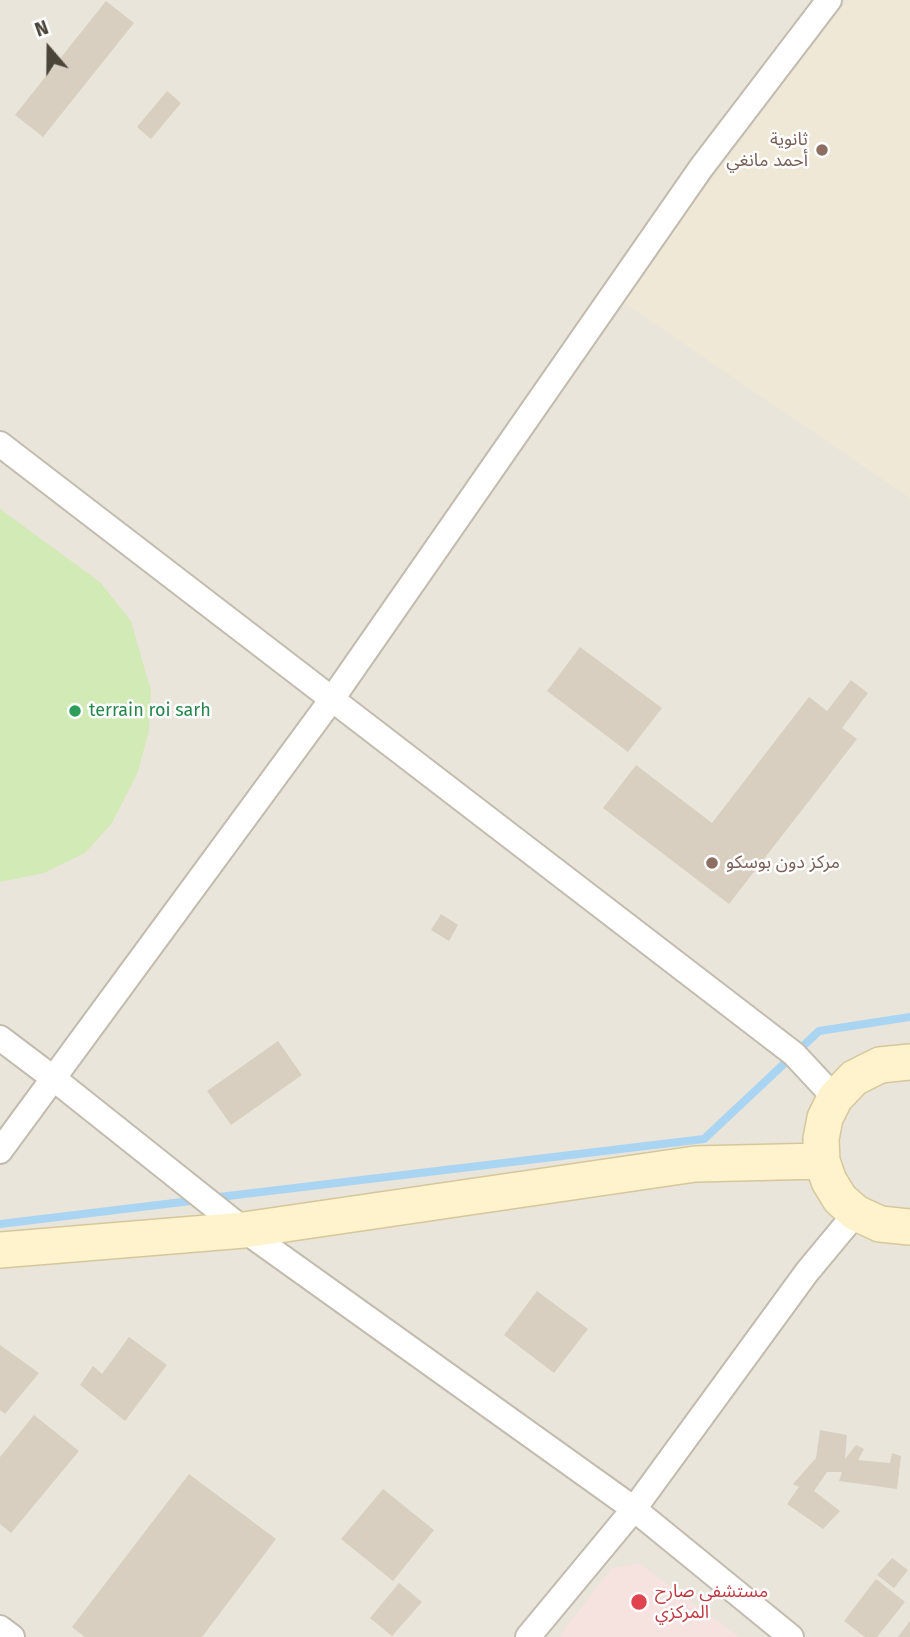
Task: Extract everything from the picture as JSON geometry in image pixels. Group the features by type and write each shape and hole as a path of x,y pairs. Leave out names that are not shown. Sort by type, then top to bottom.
{"street":[{"path":"0,1151 332,699 701,168 829,0"},
{"path":"0,444 794,1054 835,1098"},
{"path":"0,1038 244,1230 634,1509 791,1637"},
{"path":"910,1062 880,1065 854,1078 835,1098 825,1118 821,1139 822,1161 829,1181 840,1199 856,1213 880,1224 910,1227"},
{"path":"0,1250 244,1230 695,1164 822,1161"},
{"path":"528,1637 634,1509 807,1272 856,1213"},
{"path":"0,1628 12,1637"}],"shaded area":[{"path":"0,0 910,0 910,1637 0,1637"},
{"name":"ثانوية أحمد مانغي","path":"847,0 910,0 910,498 620,300"},
{"name":"مستشفى صارح المركزي","path":"640,1564 739,1637 559,1637 612,1568"}],"green space":[{"name":"terrain roi sarh","path":"0,509 100,582 131,621 151,691 149,730 138,772 112,823 85,853 44,873 0,882"}],"building":[{"path":"106,1 134,23 43,137 15,115"},
{"path":"167,91 181,103 151,139 137,127"},
{"path":"580,647 662,708 628,752 547,691"},
{"path":"851,680 868,693 842,728 857,739 729,904 603,808 636,765 712,823 809,697 827,711"},
{"path":"441,914 458,925 449,941 431,930"},
{"path":"278,1041 302,1075 231,1125 207,1091"},
{"path":"537,1291 588,1329 554,1373 504,1335"},
{"path":"129,1337 167,1365 125,1421 80,1385 93,1366 102,1374"},
{"path":"0,1345 39,1373 5,1414 0,1410"},
{"path":"34,1415 79,1451 11,1533 0,1524 0,1457"},
{"path":"820,1430 847,1435 845,1459 856,1445 864,1449 858,1460 890,1463 892,1453 901,1456 897,1489 839,1481 842,1472 827,1472 814,1491 840,1511 823,1529 787,1504 799,1487 793,1484 816,1458"},
{"path":"189,1474 276,1539 202,1637 85,1637 72,1627"},
{"path":"383,1489 434,1530 393,1581 341,1539"},
{"path":"892,1558 908,1570 894,1588 877,1575"},
{"path":"876,1579 905,1602 877,1637 865,1637 844,1621"},
{"path":"399,1583 422,1602 392,1636 370,1618"},
{"path":"910,1621 910,1637 898,1637"}],"waterway":[{"path":"211,1198 704,1139 819,1031 910,1017"},
{"path":"0,1224 199,1200"}],"place":[{"name":"ثانوية أحمد مانغي","path":"822,150"},
{"name":"terrain roi sarh","path":"75,711"},
{"name":"مركز دون بوسكو","path":"712,863"},
{"name":"مستشفى صارح المركزي","path":"639,1602"}]}
